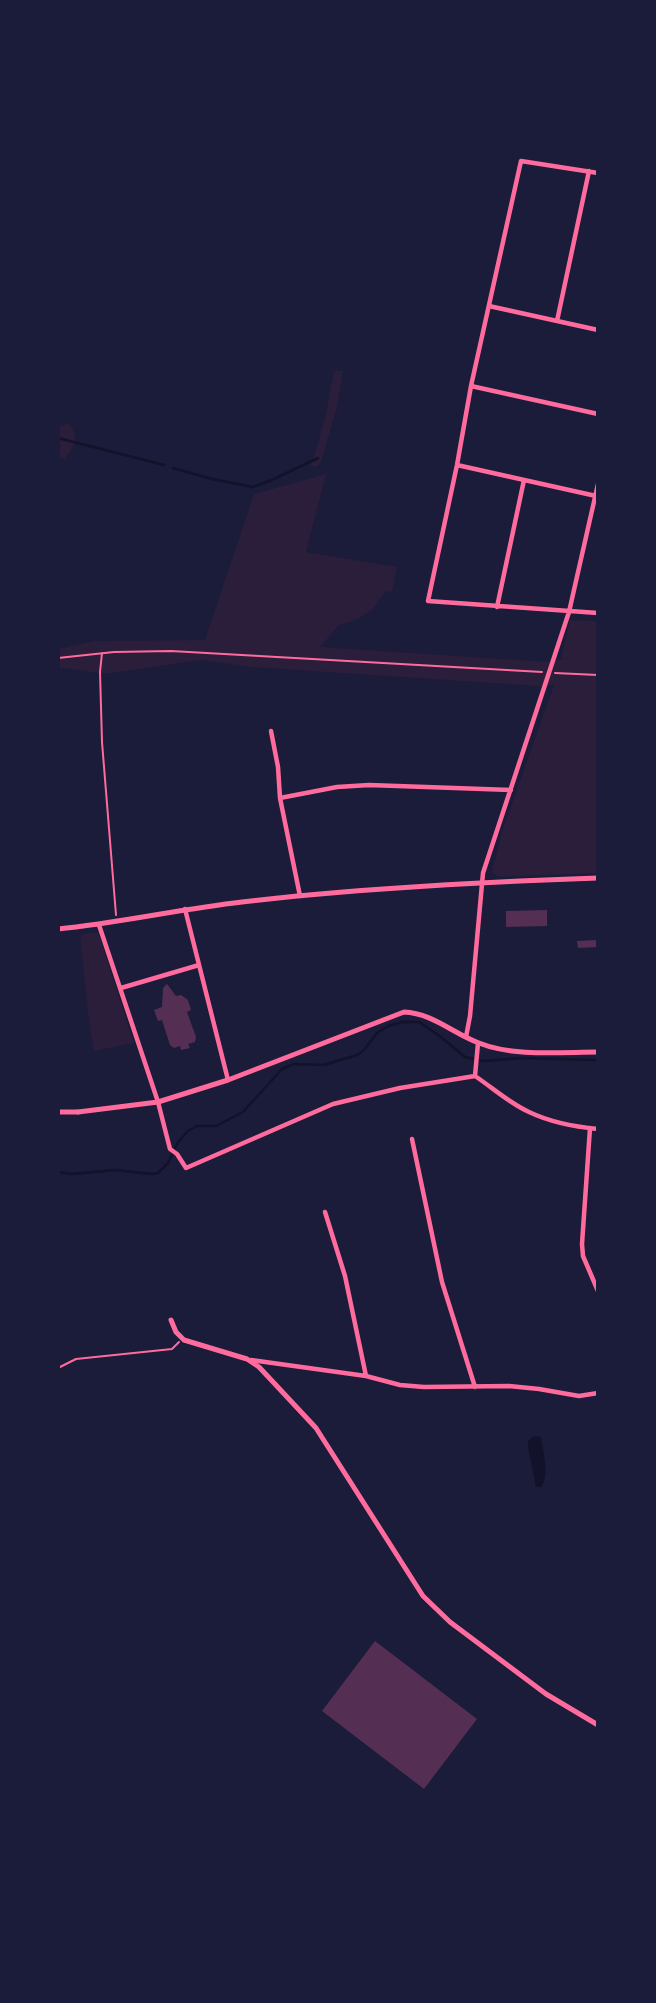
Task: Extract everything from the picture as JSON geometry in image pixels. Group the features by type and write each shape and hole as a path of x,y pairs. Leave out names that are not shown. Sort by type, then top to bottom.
{"street":[{"path":"598,173 521,161 471,386 428,601 598,614"},
{"path":"556,321 589,171"},
{"path":"489,306 598,330"},
{"path":"471,386 598,414"},
{"path":"457,465 596,496"},
{"path":"497,607 524,480"},
{"path":"466,1037 483,873 569,612 598,484"},
{"path":"271,731 280,798 300,896"},
{"path":"280,798 337,787 369,785 511,790"},
{"path":"58,929 99,925 185,909 300,896 598,878"},
{"path":"185,909 229,1080"},
{"path":"99,925 158,1102 170,1149 177,1154 186,1168 333,1104 400,1088 475,1076 530,1113 598,1129"},
{"path":"121,988 199,965"},
{"path":"58,1112 158,1102 229,1080 404,1012 424,1016 491,1047 517,1051 598,1052"},
{"path":"475,1076 478,1043"},
{"path":"590,1128 582,1244 583,1256 598,1291"},
{"path":"412,1139 442,1282 475,1387"},
{"path":"325,1212 345,1276 366,1376"},
{"path":"171,1320 182,1339 247,1359 366,1376 400,1385 524,1387 579,1396 598,1393"},
{"path":"247,1359 259,1367 316,1429 423,1597 450,1622 546,1694 598,1725"}],"path":[{"path":"58,658 102,653 171,651 598,675"},
{"path":"102,653 102,742 117,920"},
{"path":"58,1368 76,1359 172,1349 182,1339"}],"shaded area":[{"path":"334,370 343,371 337,407 321,462 318,466 311,466 325,419"},
{"path":"68,423 74,432 75,441 64,459 58,458 59,427"},
{"path":"326,474 306,552 397,567 392,592 386,591 373,609 358,619 339,625 320,647 548,662 564,659 561,658 570,620 598,621 598,873 498,877 492,872 502,832 554,685 252,667 201,660 105,674 58,669 58,649 95,641 205,640 254,494"},
{"path":"98,932 134,1043 94,1051 80,935"},
{"path":"534,1436 541,1437 544,1456 545,1476 541,1487 536,1487 528,1447 528,1441"}],"building":[{"path":"547,910 547,926 506,927 506,911"},
{"path":"598,940 598,947 578,948 577,941"},
{"path":"167,984 176,996 181,995 188,1000 191,1010 187,1012 196,1037 195,1042 188,1044 190,1048 181,1050 180,1046 174,1048 170,1045 162,1020 158,1021 154,1010 162,1007 163,988"},
{"path":"375,1641 477,1719 424,1789 322,1711"}],"waterway":[{"path":"58,438 164,465"},
{"path":"173,468 253,487 318,458"},
{"path":"58,1172 72,1174 115,1170 158,1173 168,1163 178,1142 188,1131 197,1126 216,1126 243,1112 282,1069 294,1064 324,1065 357,1055 377,1033 402,1022 419,1022 465,1057 484,1061 521,1058 598,1060"}]}
